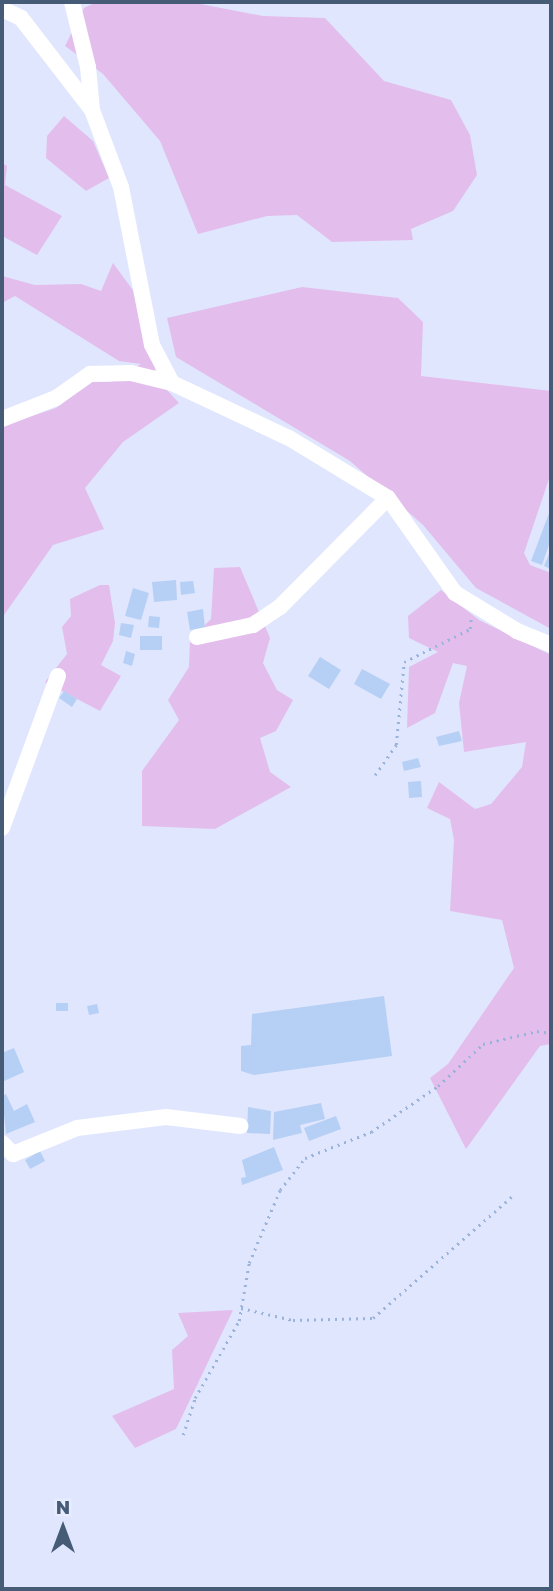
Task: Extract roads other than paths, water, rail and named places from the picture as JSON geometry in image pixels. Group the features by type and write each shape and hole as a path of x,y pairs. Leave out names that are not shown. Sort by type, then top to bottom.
{"street":[{"path":"72,2 88,67 92,110 121,187 152,345 172,383"},
{"path":"2,9 21,18 92,110"},
{"path":"2,419 56,398 90,374 131,373 172,383 289,438 388,498 455,593 517,631 551,645"},
{"path":"197,637 253,625 280,607 388,498"},
{"path":"2,828 58,676"},
{"path":"2,1143 13,1154 76,1128 166,1117 240,1126"}]}
